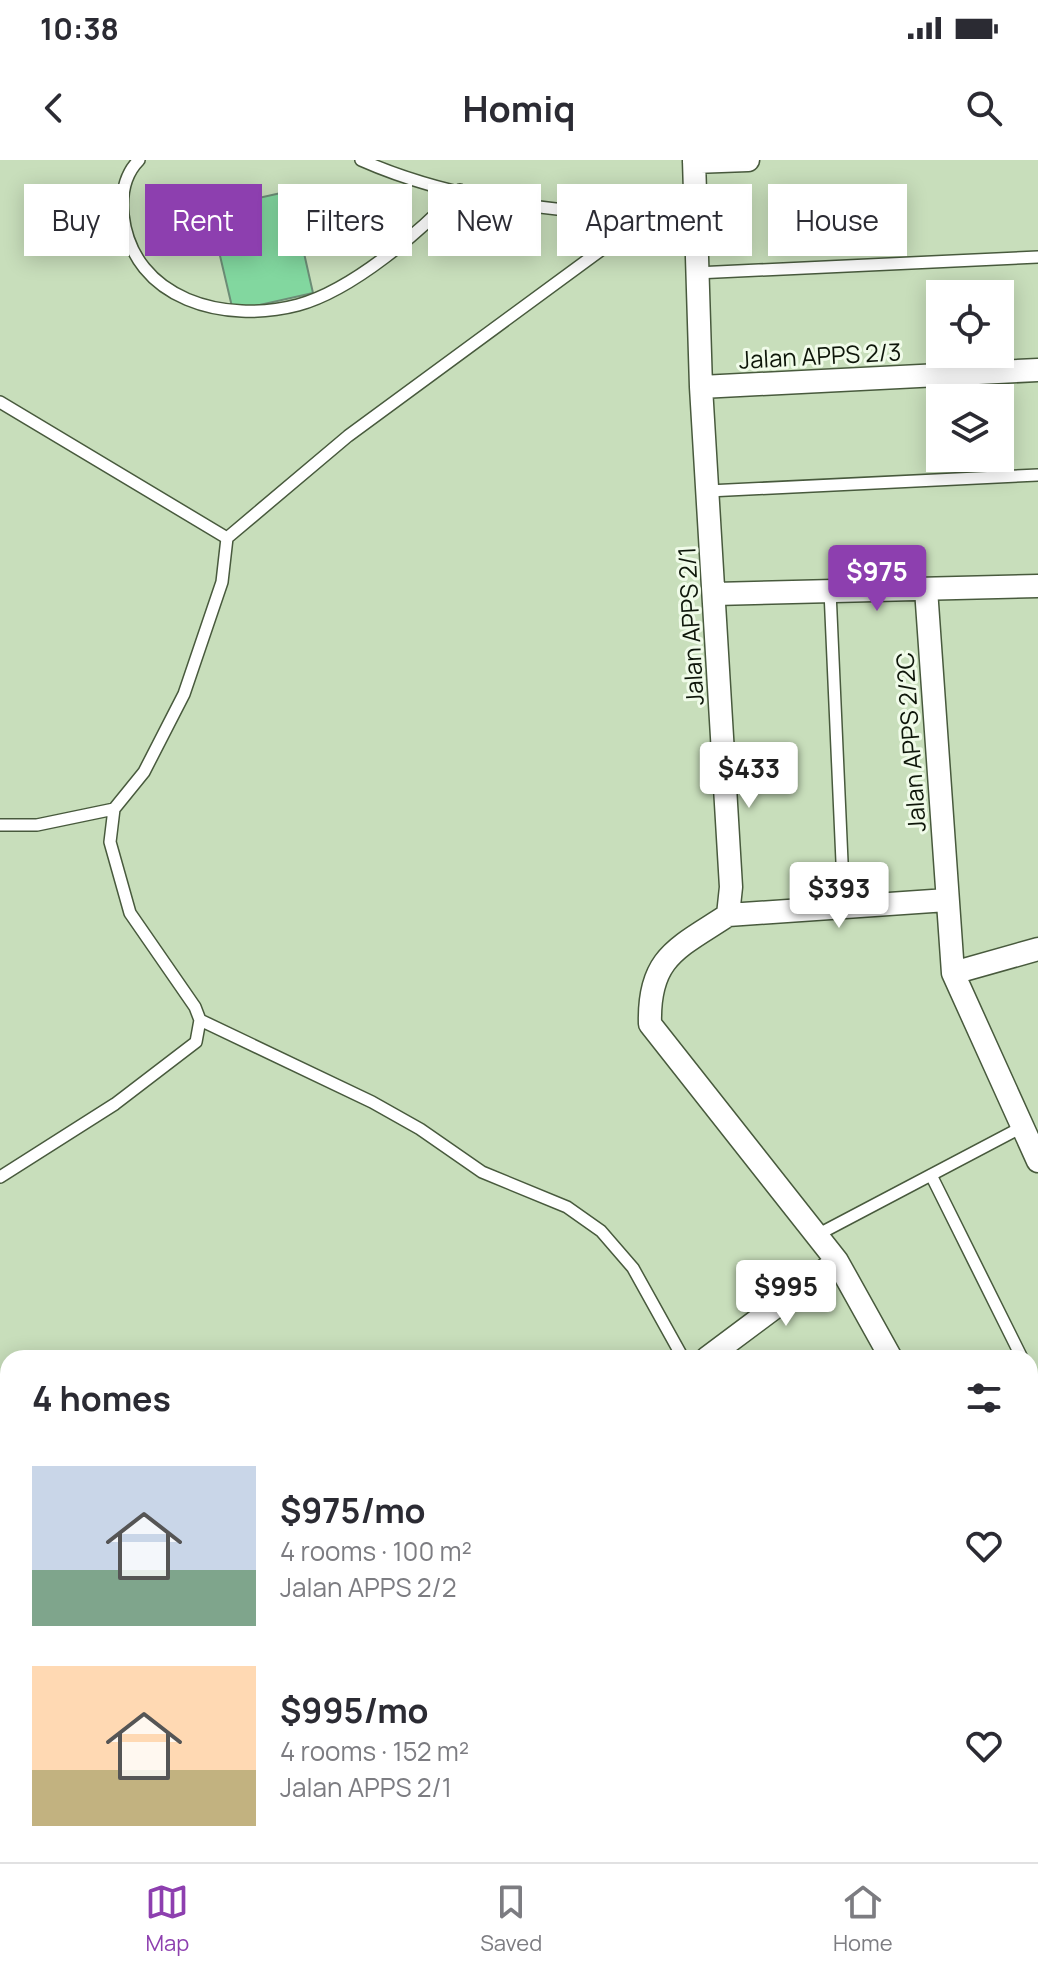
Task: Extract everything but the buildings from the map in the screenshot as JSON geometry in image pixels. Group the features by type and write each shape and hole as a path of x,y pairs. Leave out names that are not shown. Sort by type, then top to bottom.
{"street":[{"path":"694,161 748,160"},
{"name":"Jalan APPS 2/1","path":"694,161 694,184"},
{"name":"Jalan APPS 2/1","path":"695,256 731,887 728,915"},
{"name":"Jalan APPS 2/3","path":"701,387 1038,370"},
{"path":"715,594 1038,588"},
{"name":"Jalan APPS 2/2C","path":"926,589 953,973 1038,1161"},
{"path":"887,1350 837,1261 650,1024 654,980 670,953 728,915 947,900"},
{"path":"953,973 1038,949"},
{"path":"718,1350 837,1261"}],"lane":[{"path":"139,160 127,173 122,208 125,228 137,254 154,281 169,292 229,312 299,305 327,292 400,246 428,220"},
{"path":"361,160 434,184"},
{"path":"593,256 348,436 227,538 222,582 184,694 144,772 114,809 110,842 130,913 200,1020 372,1102 420,1129 482,1172 567,1207 601,1231 633,1268 679,1350"},
{"path":"696,273 1038,257"},
{"path":"0,402 227,538"},
{"path":"708,491 1038,475"},
{"path":"830,591 844,907"},
{"path":"0,825 37,825 114,809"},
{"path":"0,1177 175,1061 196,1042 200,1020"},
{"path":"817,1235 1022,1127"},
{"path":"931,1175 1018,1350"}]}
